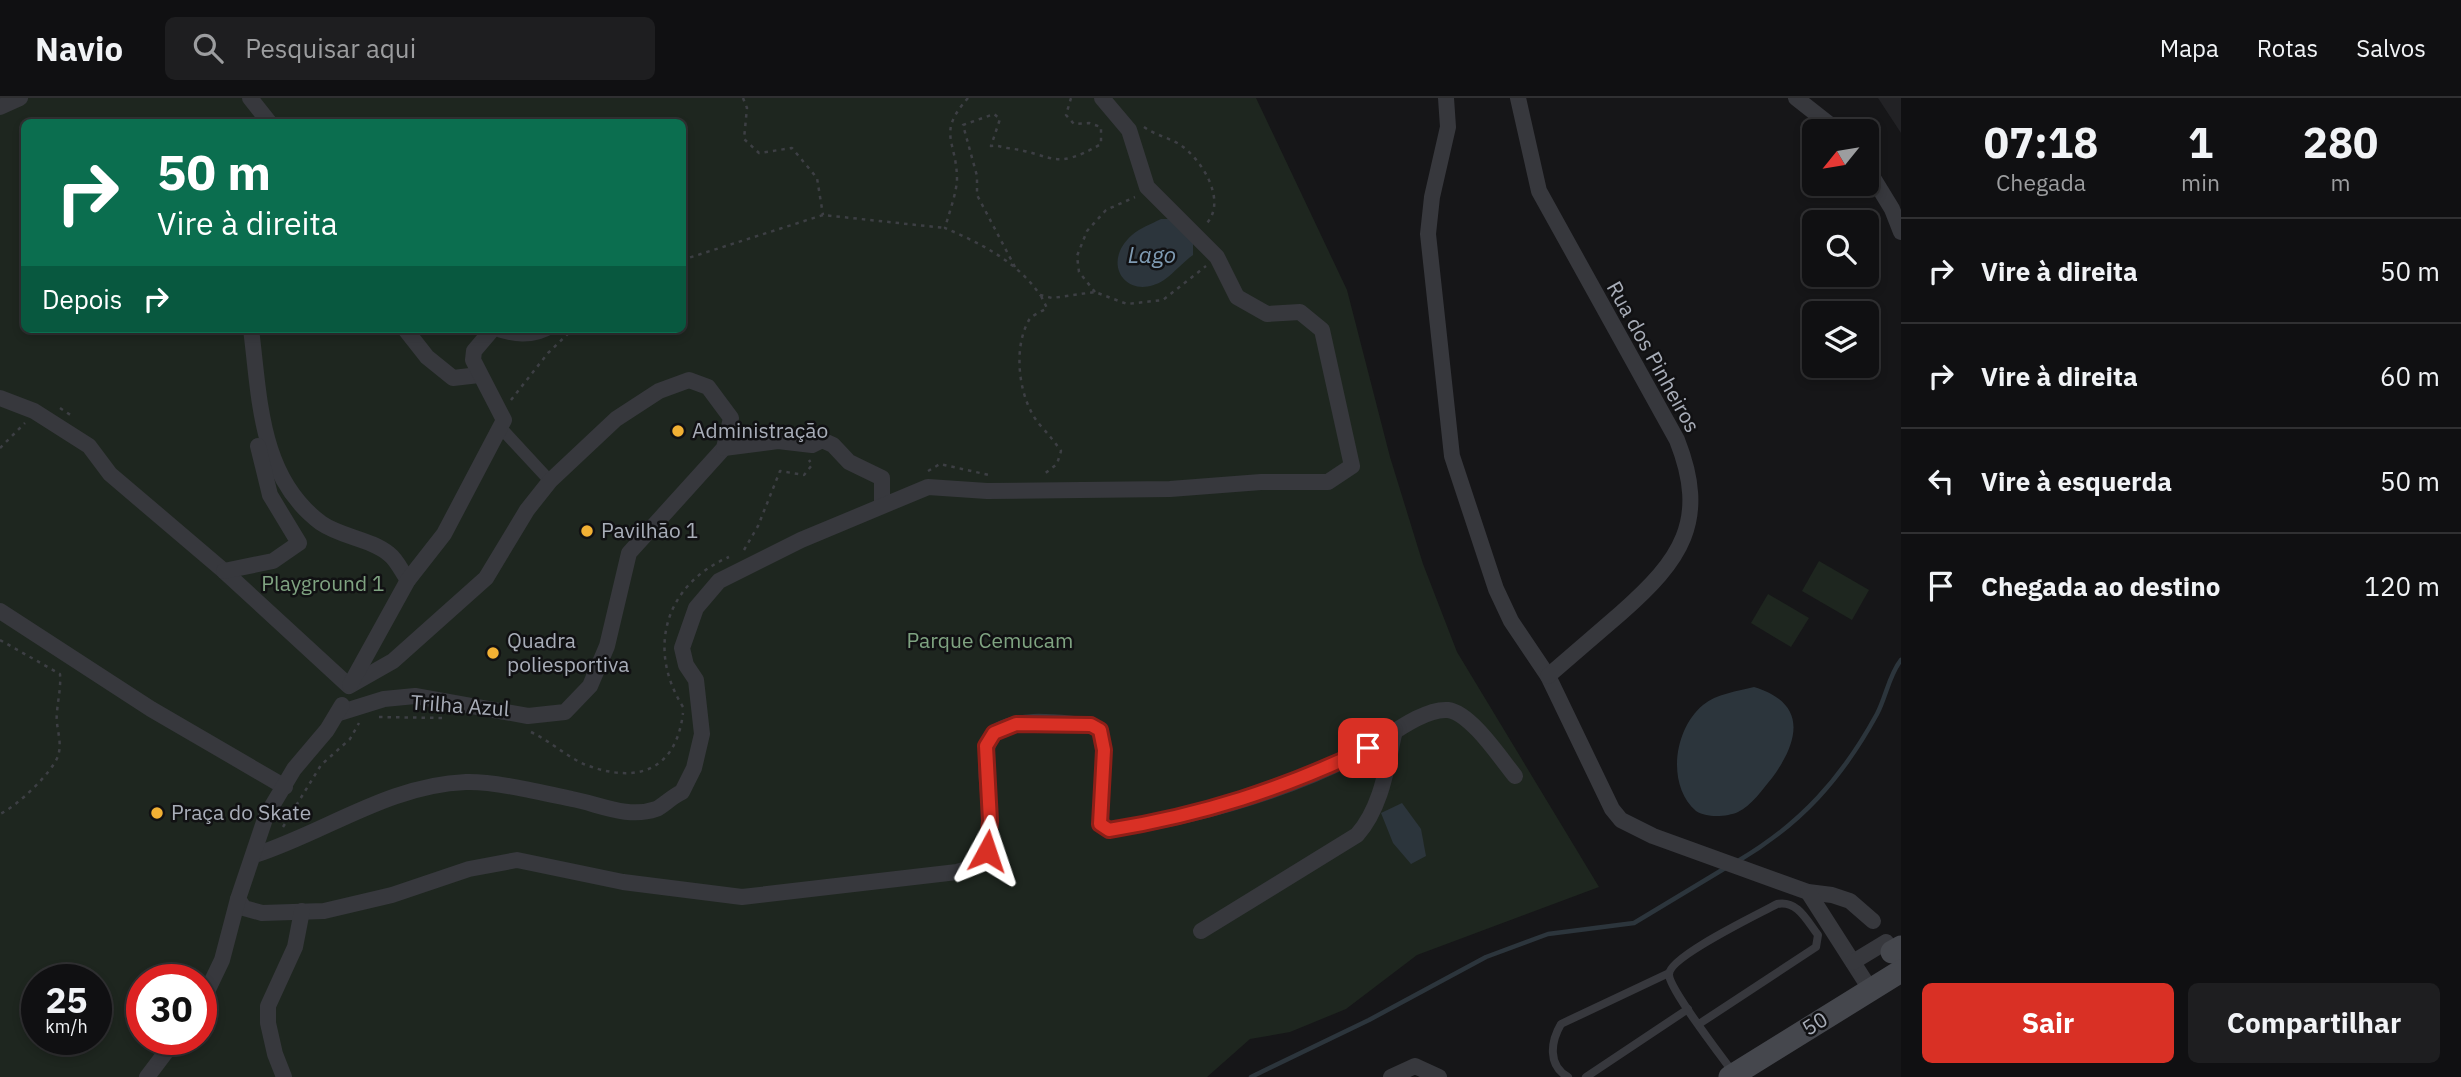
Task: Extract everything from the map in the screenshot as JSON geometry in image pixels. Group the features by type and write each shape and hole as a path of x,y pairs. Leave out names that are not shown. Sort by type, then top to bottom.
{"main road":[{"name":"50","path":"1732,1076 1870,989 1894,952"}],"street":[{"path":"0,107 20,98"},
{"path":"250,98 267,119"},
{"path":"255,855 292,844 320,827 403,793 435,785 469,782 570,798 628,813 658,808 667,798 682,792 694,768 702,734 696,680 686,666 682,648 696,608 719,581 882,505 901,500 929,487 987,491 1170,489 1261,482 1328,482 1352,466 1322,330 1300,312 1267,314 1237,297 1217,257 1147,187 1129,130 1102,98"},
{"path":"1446,98 1448,127 1432,197 1428,234 1448,434 1472,524 1511,621 1548,676 1620,820 1653,836 1808,892 1850,901 1872,921"},
{"name":"Rua dos Pinheiros","path":"1518,98 1539,191 1677,440 1686,464 1690,492 1690,515 1684,539 1676,556 1656,582 1548,676"},
{"path":"1796,98 1823,119"},
{"path":"1880,189 1901,232"},
{"path":"224,571 273,561 299,543 270,495 255,434 242,333"},
{"path":"252,333 264,433 271,457 288,487 322,523 389,554 408,580"},
{"path":"408,333 427,357 453,377 479,375"},
{"path":"488,333 474,351 474,368 501,420 550,481"},
{"path":"339,713 384,699 415,696 528,716 565,712 590,685 607,646 629,553 724,448 731,418 708,387 689,380 659,391 616,419 574,455 550,481 527,510 486,578 393,661 349,686"},
{"path":"0,398 34,411 89,446 110,474 224,571 349,686"},
{"path":"217,970 266,816 294,769 339,713 349,686 408,580 444,534 501,420"},
{"path":"724,448 778,441 812,445 822,440 833,445 849,461 882,478 882,505"},
{"path":"0,611 159,714 285,786"},
{"path":"238,900 244,908 262,914 347,907 393,895 469,869 517,860 636,884 742,897 957,872 977,864 987,851 990,821 986,746 1001,728 1016,724 1096,726 1103,734 1104,750 1100,824 1109,830 1160,822 1274,790 1368,748 1395,730 1432,713 1446,710 1457,713 1473,725 1515,776"},
{"path":"1201,931 1357,835 1368,823 1379,795 1395,730"},
{"path":"1808,892 1870,989"},
{"path":"285,1077 275,1054 268,1023 268,1006 296,947 302,911"},
{"path":"1853,962 1894,952"},
{"path":"148,1077 165,1055"},
{"path":"1391,1077 1415,1066 1439,1077"}],"lane":[{"path":"499,333 513,338 541,336 546,333"},
{"path":"1568,1077 1556,1063 1552,1047 1561,1024 1669,973 1678,960 1782,903 1798,909 1818,935 1816,947 1699,1024"},
{"path":"1669,973 1688,1009 1732,1076"},
{"path":"1586,1077 1688,1009"}],"path":[{"path":"743,98 747,108 744,139 759,153 792,148 817,178 823,215"},
{"path":"946,228 957,184 957,163 948,137 954,114 968,98"},
{"path":"1016,270 977,195 977,176 963,125 994,114 1000,119 991,146 1020,148 1054,161 1075,159 1101,144 1101,127 1089,123 1074,124 1066,116 1071,98"},
{"path":"1143,126 1155,135 1179,144 1203,168 1216,200 1214,214 1202,229 1201,242"},
{"path":"1095,292 1079,272 1077,256 1087,231 1106,209 1137,196 1147,187"},
{"path":"686,259 823,215 946,228 980,243 1028,277 1047,309 1030,318 1023,338 1021,375 1023,392 1040,425 1048,431 1061,451 1057,464 1043,475 1032,475"},
{"path":"1040,295 1052,298 1095,292 1127,304 1163,300 1217,257"},
{"path":"501,420 548,353 569,333"},
{"path":"0,447 34,411"},
{"name":"Trilha Azul","path":"528,730 585,764 617,773 647,773 668,758 682,722 684,708 670,687 665,645 673,603 705,568 744,551 758,527 780,471 804,475 811,465 806,453 812,445"},
{"path":"920,476 940,464 990,475"},
{"path":"0,640 60,674 61,699 57,712 60,745 57,760 10,809 0,814"},
{"name":"Trilha Azul","path":"379,717 453,718"},
{"path":"280,831 321,765 350,739 360,720"}],"shaded area":[{"path":"1878,98 1901,98 1901,133"}],"green space":[{"name":"Parque Cemucam","path":"0,98 1256,98 1347,290 1390,457 1423,564 1457,652 1599,887 1417,955 1346,1009 1290,1032 1250,1039 1207,1077 0,1077"},
{"path":"1819,561 1869,590 1852,620 1802,591"},
{"path":"1768,594 1809,618 1791,647 1751,623"}],"water":[{"name":"Lago","path":"1161,219 1174,219 1193,238 1193,255 1164,280 1151,286 1129,284 1118,268 1122,246 1132,235"},
{"path":"1754,687 1771,694 1783,703 1790,713 1793,737 1788,750 1772,778 1743,809 1723,816 1700,813 1686,800 1677,772 1677,757 1685,728 1693,715 1708,701 1727,693"},
{"path":"1402,803 1421,829 1426,856 1411,864 1393,843 1381,813"}],"waterway":[{"path":"1738,861 1761,847 1800,815 1834,779 1877,714 1893,672 1901,660"},
{"path":"1251,1077 1369,1020 1486,957 1548,934 1634,923 1727,867"}],"place":[{"name":"Administração","path":"678,431"},
{"name":"Pavilhão 1","path":"587,531"},
{"name":"Quadra poliesportiva","path":"493,653"},
{"name":"Praça do Skate","path":"157,813"}],"route":[{"path":"987,851 990,821 986,746 994,733 1001,728 1016,724 1050,723 1096,726 1103,734 1100,824 1105,830 1160,822 1274,790 1311,776 1368,748"}],"park label":[{"name":"Playground 1","path":"323,584"}]}
